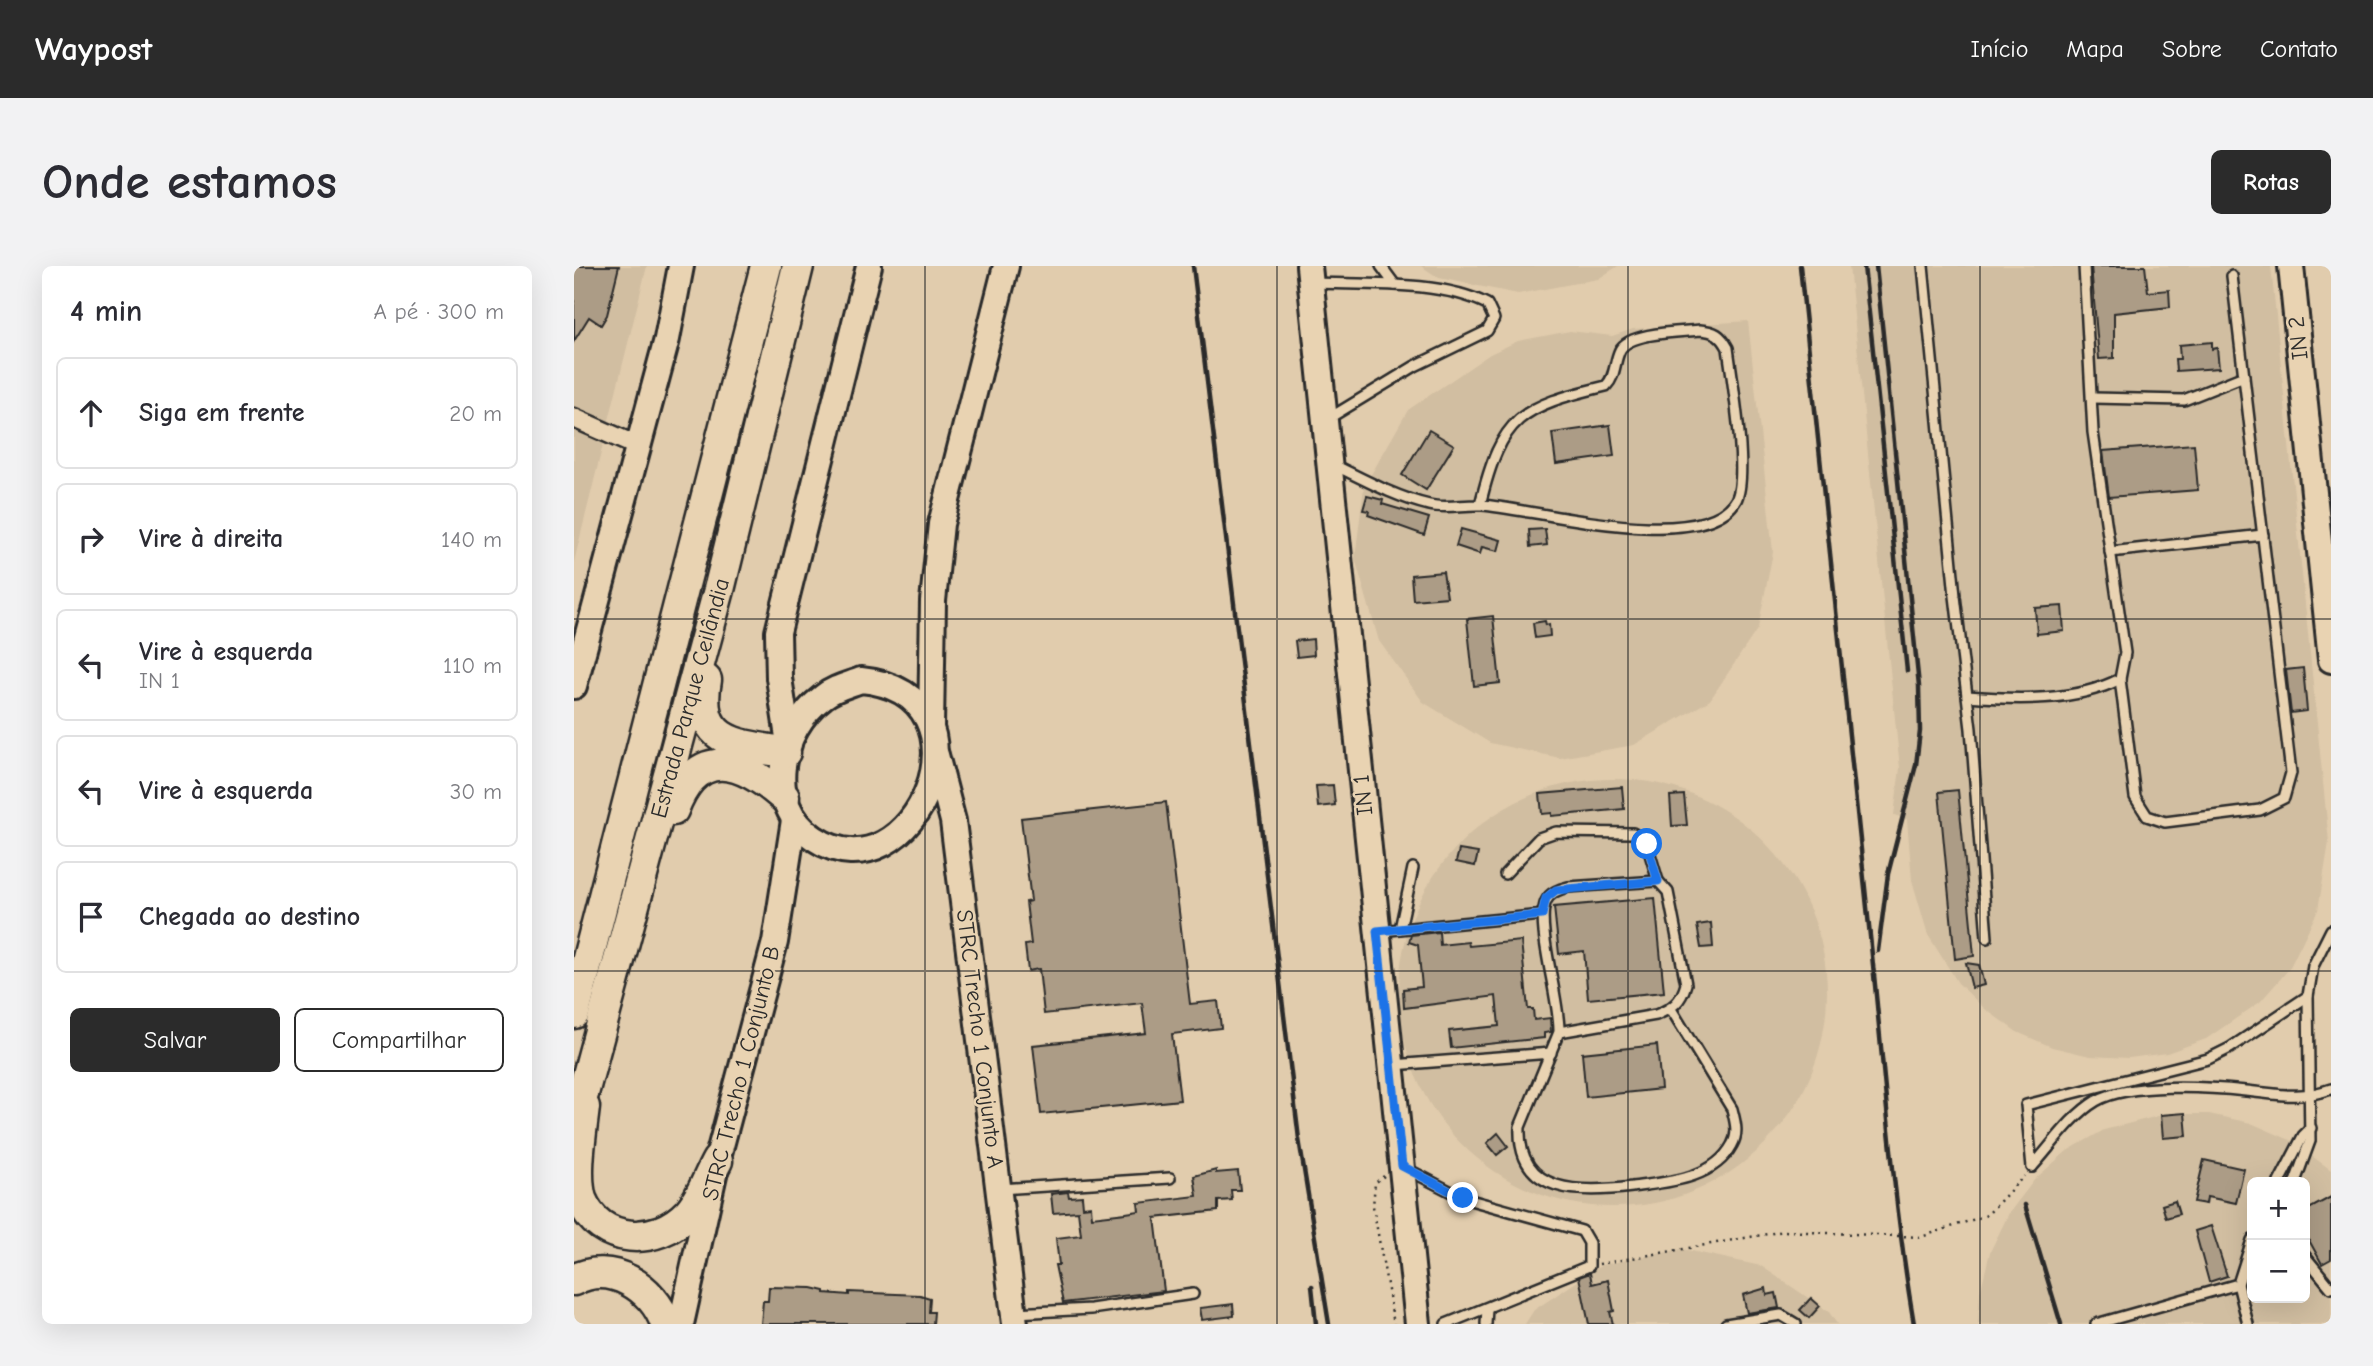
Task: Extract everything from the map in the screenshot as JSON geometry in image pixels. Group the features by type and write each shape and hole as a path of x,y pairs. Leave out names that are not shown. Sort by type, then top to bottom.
{"highway":[{"name":"Estrada Parque Ceilândia","path":"574,1013 766,266"},
{"name":"Estrada Parque Ceilândia","path":"574,1128 720,586 798,266"},
{"path":"720,586 703,696 704,711 710,726 720,736 749,747 787,748"},
{"path":"639,891 680,791 696,772 720,765 744,768 759,776 788,808"},
{"path":"574,952 608,877"},
{"path":"586,1081 577,1182 580,1198 593,1219 618,1235 645,1237 670,1228 690,1212 717,1161"},
{"path":"574,1280 586,1274 609,1273 631,1281 648,1293 662,1310 666,1324"}],"main road":[{"path":"574,685 636,446 667,339 681,266"},
{"path":"787,748 779,678 778,632 869,266"},
{"path":"931,728 915,702 896,689 862,680 824,696 799,723 787,748 781,772 788,808 814,838 837,849 866,849 891,839 906,828 933,782 936,755 931,728 933,601 941,524 1006,266"},
{"name":"IN 2","path":"2291,266 2331,660"},
{"name":"IN 1","path":"1310,275 1329,463 1389,930 1391,1065 1418,1324"},
{"name":"STRC Trecho 1 Conjunto A","path":"936,755 953,821 1014,1319"},
{"name":"STRC Trecho 1 Conjunto B","path":"681,1324 717,1161 775,942 788,808"}],"street":[{"path":"574,418 636,446"}],"lane":[{"path":"1381,266 1395,285"},
{"path":"1923,266 1967,696 1987,938"},
{"path":"2084,266 2093,432 2125,653 2120,679 2134,797 2147,816 2165,822 2260,810 2284,798 2291,774 2232,276"},
{"path":"1310,275 1395,285 1476,299 1487,304 1492,312 1492,327 1415,366 1325,421"},
{"path":"1329,463 1387,491 1431,505 1456,508 1480,505 1615,528 1710,520 1727,512 1741,491 1742,477 1728,348 1724,340 1712,330 1631,339 1620,350 1614,374 1605,386 1535,406 1513,424 1492,467 1480,505"},
{"path":"2093,398 2184,400 2244,376"},
{"path":"2110,552 2263,535"},
{"path":"1967,696 2008,699 2097,691 2120,679"},
{"path":"1505,874 1539,838 1556,832 1633,833 1647,844 1658,881 1668,892 1686,984 1682,999 1671,1009 1656,1015 1559,1032"},
{"path":"1413,868 1389,930 1542,915"},
{"path":"1658,881 1556,890 1546,898 1542,915 1560,1015 1559,1032 1520,1127 1524,1158 1535,1172 1551,1184 1571,1191 1593,1192 1675,1181 1696,1174 1723,1158 1734,1143 1736,1127 1732,1109 1671,1009"},
{"path":"2297,1177 2308,1150 2311,1128 2308,996 2313,966 2331,930"},
{"path":"2032,1167 2026,1105 2208,1059 2230,1048 2308,996"},
{"path":"1391,1065 1551,1053"},
{"path":"2032,1167 2074,1119 2098,1100 2164,1088 2216,1087 2310,1097 2331,1089"},
{"path":"2282,1177 2303,1136 2311,1128"},
{"path":"1402,1166 1463,1198 1582,1231 1589,1243 1589,1266 1446,1324"},
{"path":"998,1189 1170,1178"},
{"path":"2247,1256 2238,1284 2248,1324"},
{"path":"2310,1262 2331,1288"},
{"path":"2096,1324 2238,1284"},
{"path":"1014,1319 1193,1293"},
{"path":"1486,1324 1487,1308"},
{"path":"1726,1324 1781,1315 1796,1324"}],"path":[{"path":"1394,1324 1373,1206 1375,1183 1398,1166 1402,1166"},
{"path":"1589,1266 1784,1231 1921,1237 1987,1215 2032,1167"}],"shaded area":[{"path":"574,266 647,266 574,562"},
{"path":"1421,266 1618,266 1598,279 1518,294 1439,278"},
{"path":"1849,266 2271,266 2329,842 2318,910 2289,969 2260,1002 2206,1039 2167,1053 2129,1058 2090,1056 2052,1047 2017,1032 1985,1009 1958,983 1928,935 1912,880 1907,819 1894,815 1900,768"},
{"path":"1748,321 1773,552 1758,628 1710,700 1634,745 1560,758 1490,743 1423,702 1379,641 1355,558 1364,487 1408,410 1490,354 1518,341 1570,331 1612,336 1633,329"},
{"path":"1613,779 1655,783 1695,795 1732,815 1764,842 1791,874 1811,911 1823,951 1827,993 1823,1035 1811,1075 1791,1112 1764,1144 1732,1171 1695,1191 1655,1203 1613,1207 1571,1203 1531,1191 1494,1171 1462,1144 1435,1112 1415,1075 1403,1035 1399,993 1403,951 1415,911 1435,874 1462,842 1494,815 1531,795 1571,783"},
{"path":"2166,1114 2209,1114 2251,1123 2290,1140 2331,1170 2331,1324 1978,1324 1980,1293 1990,1252 2009,1213 2035,1179 2067,1151 2104,1130"},
{"path":"1682,1249 1761,1266 1829,1312 1837,1324 1525,1324 1534,1310 1602,1265"}],"building":[{"path":"574,266 619,266 607,315 601,325 589,317 574,341"},
{"path":"2091,266 2145,266 2148,292 2169,290 2170,307 2114,313 2114,358 2099,359"},
{"path":"2212,342 2212,349 2217,348 2219,368 2176,371 2175,359 2180,359 2179,345"},
{"path":"1610,425 1614,456 1556,464 1552,433"},
{"path":"1429,430 1454,445 1426,490 1402,475"},
{"path":"2194,444 2198,490 2109,497 2103,451"},
{"path":"1367,496 1383,500 1382,504 1429,518 1424,535 1368,515 1369,511 1363,510"},
{"path":"1461,529 1501,540 1498,551 1482,547 1480,554 1456,546"},
{"path":"1545,529 1547,545 1530,547 1529,530"},
{"path":"1443,572 1447,597 1413,600 1411,575"},
{"path":"2062,606 2064,631 2037,634 2035,608"},
{"path":"1493,616 1500,683 1474,686 1467,619"},
{"path":"1545,621 1546,625 1549,624 1550,636 1535,638 1533,623"},
{"path":"1313,639 1314,655 1297,657 1295,641"},
{"path":"2303,668 2307,711 2291,713 2286,670"},
{"path":"1333,785 1335,805 1318,807 1316,786"},
{"path":"1622,787 1624,809 1552,816 1552,813 1542,814 1540,794"},
{"path":"1958,790 1974,956 1955,959 1939,792"},
{"path":"1684,795 1687,825 1672,826 1670,796"},
{"path":"1166,802 1190,1004 1218,1001 1221,1028 1172,1034 1180,1100 1041,1114 1033,1045 1146,1033 1142,1003 1044,1014 1039,969 1028,971 1025,945 1031,944 1026,902 1031,901 1021,818"},
{"path":"1459,850 1478,853 1475,866 1456,862"},
{"path":"1655,898 1664,992 1588,999 1584,951 1559,954 1554,907"},
{"path":"1711,923 1713,947 1701,948 1697,925"},
{"path":"1439,932 1440,945 1468,942 1469,946 1521,941 1528,1009 1533,1009 1534,1020 1550,1018 1551,1032 1544,1033 1544,1038 1451,1048 1449,1031 1499,1026 1496,996 1404,1008 1403,989 1422,987 1418,945 1409,942 1411,935"},
{"path":"1966,963 1979,965 1984,985 1972,988"},
{"path":"1657,1045 1661,1089 1586,1097 1582,1053"},
{"path":"2185,1113 2187,1136 2163,1138 2161,1115"},
{"path":"1498,1133 1508,1146 1497,1155 1487,1143"},
{"path":"2204,1160 2244,1169 2236,1203 2207,1197 2206,1204 2194,1202"},
{"path":"1216,1170 1216,1173 1238,1171 1240,1190 1231,1190 1232,1200 1218,1201 1218,1211 1155,1218 1164,1291 1063,1303 1055,1265 1059,1265 1056,1238 1081,1235 1078,1211 1053,1213 1051,1194 1068,1192 1069,1197 1082,1196 1083,1207 1091,1206 1092,1217 1126,1213 1139,1211 1138,1203 1197,1196 1194,1176"},
{"path":"2331,1197 2331,1259 2322,1264 2310,1242 2310,1208"},
{"path":"2175,1201 2179,1214 2166,1218 2162,1205"},
{"path":"2211,1226 2227,1276 2209,1282 2195,1231"},
{"path":"1590,1273 1592,1284 1608,1280 1614,1311 1610,1312 1613,1324 1589,1324 1579,1277"},
{"path":"769,1287 812,1288 825,1293 849,1295 849,1292 920,1295 930,1298 929,1312 934,1312 933,1324 761,1324 763,1301 768,1301"},
{"path":"1766,1288 1767,1295 1776,1293 1779,1308 1747,1313 1743,1295"},
{"path":"1811,1298 1820,1306 1809,1318 1800,1310"},
{"path":"1233,1304 1234,1316 1202,1320 1200,1308"}],"railway":[{"path":"1193,266 1299,1139 1329,1324"},
{"path":"1800,266 1894,1179 1914,1324"},
{"path":"1864,266 1907,671"},
{"path":"1876,266 1919,686 1920,731 1916,765 1888,874 1878,951"},
{"path":"2025,1205 2061,1324"},
{"path":"1312,1286 1316,1324"}],"route":[{"path":"1463,1198 1402,1166 1377,931 1542,915 1546,898 1556,890 1658,881 1647,844"}]}
